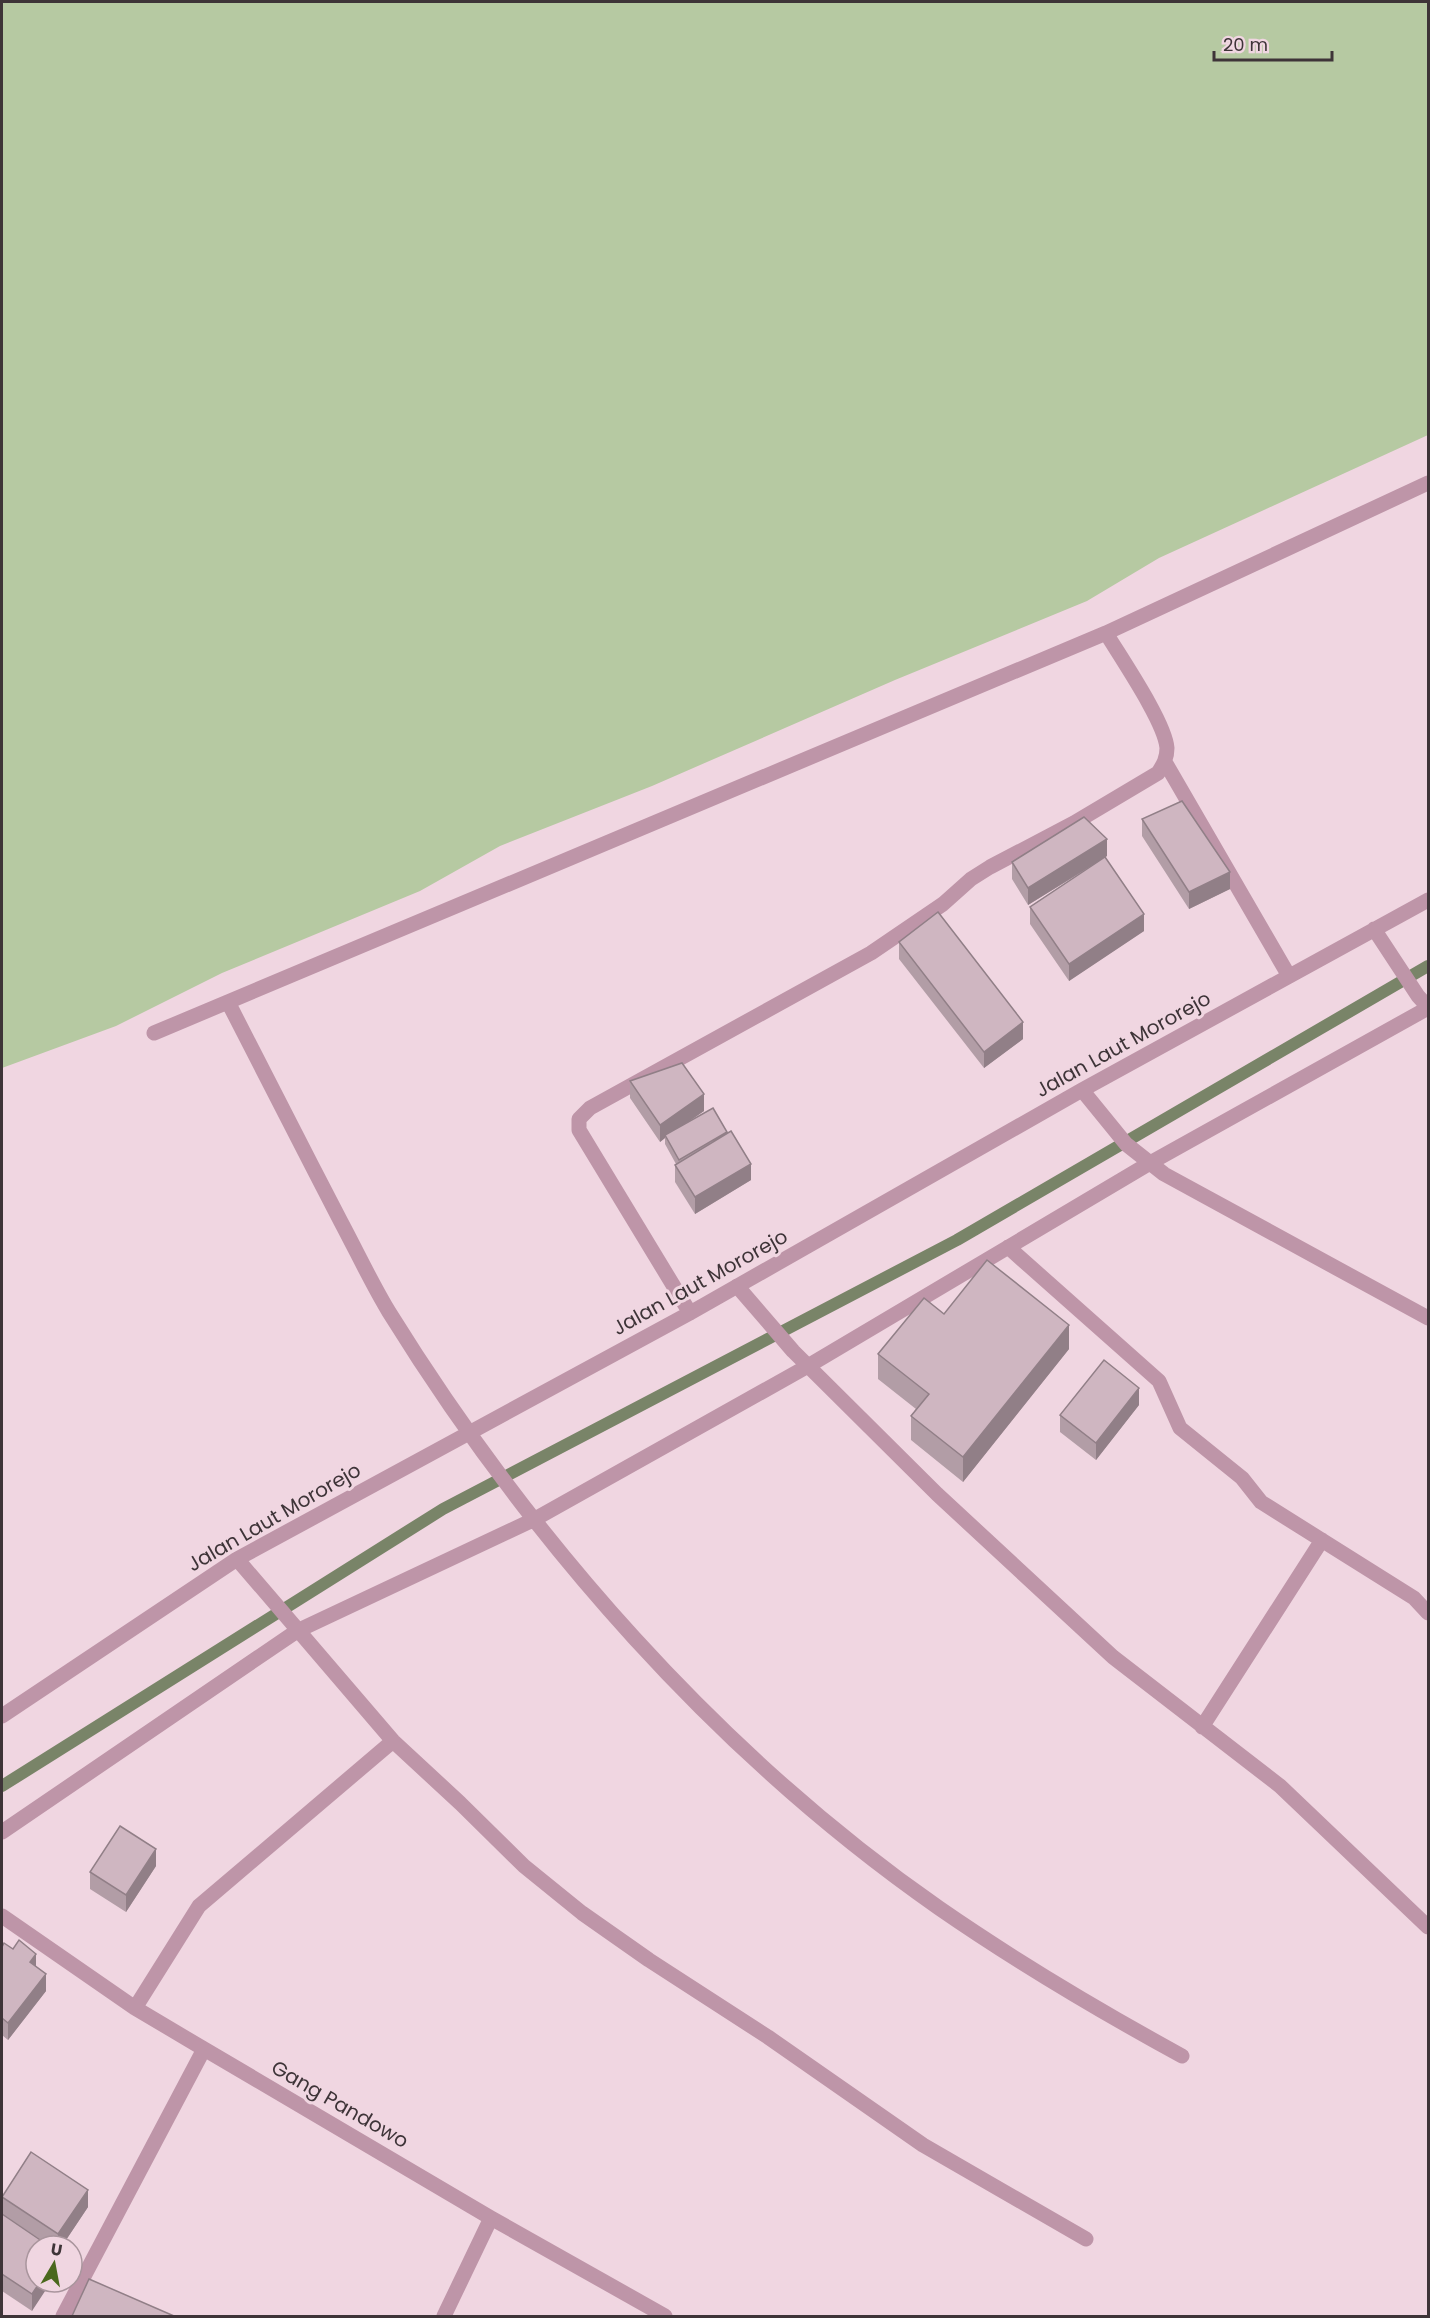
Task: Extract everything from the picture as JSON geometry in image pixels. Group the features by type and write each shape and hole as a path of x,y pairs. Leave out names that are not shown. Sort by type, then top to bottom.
{"street":[{"path":"154,1033 1106,633 1428,483"},
{"path":"690,1313 579,1130 579,1119 590,1108 872,953 943,904 971,879 1158,773 1166,762 1167,747 1161,726 1106,633"},
{"path":"1166,762 1289,975"},
{"name":"Jalan Laut Mororejo","path":"2,1716 237,1559 690,1313 1082,1090 1428,900"},
{"path":"2,1832 297,1630 535,1519 808,1366 1425,1003 1374,928"},
{"path":"228,1002 388,1310 469,1433 586,1584 717,1723 770,1772 861,1849 937,1907 1016,1960 1098,2010 1182,2056"},
{"path":"1082,1090 1126,1144 1164,1174 1428,1318"},
{"path":"1008,1247 1160,1381 1180,1428 1242,1478 1261,1502 1413,1598 1428,1613"},
{"path":"737,1286 793,1351 936,1494 1096,1642 1202,1728 1280,1786 1428,1927"},
{"path":"1202,1728 1322,1540"},
{"path":"237,1559 393,1741 524,1866 582,1913 639,1954 768,2037 923,2145 1086,2239"},
{"path":"135,2008 199,1906 393,1741"},
{"name":"Gang Pandowo","path":"2,1916 135,2008 491,2218 665,2316"},
{"path":"63,2316 85,2285 204,2049"},
{"path":"444,2316 491,2218"}],"green space":[{"path":"2,2 1428,2 1428,435 1159,558 1087,601 895,680 652,786 500,846 420,891 222,973 116,1026 2,1068"}],"building":[{"path":"1182,801 1230,872 1189,892 1142,819"},
{"path":"1084,817 1107,839 1028,888 1012,862"},
{"path":"1105,857 1144,914 1069,964 1030,907"},
{"path":"938,912 1023,1022 984,1052 899,942"},
{"path":"682,1063 704,1094 660,1125 630,1081"},
{"path":"713,1108 727,1132 679,1160 665,1135"},
{"path":"731,1131 751,1164 695,1197 675,1165"},
{"path":"987,1260 1069,1325 963,1457 911,1416 929,1394 878,1354 924,1298 944,1314"},
{"path":"1104,1360 1139,1388 1096,1443 1060,1415"},
{"path":"120,1826 156,1849 126,1895 90,1872"},
{"path":"19,1940 36,1954 30,1962 46,1974 8,2023 2,2018 2,1947 4,1943 13,1949"},
{"path":"31,2152 88,2190 58,2234 2,2197"},
{"path":"2,2214 31,2234 24,2234 24,2289 2,2274"},
{"path":"89,2279 174,2316 72,2316"}],"waterway":[{"path":"2,1786 443,1509 957,1240 1428,966"}]}
